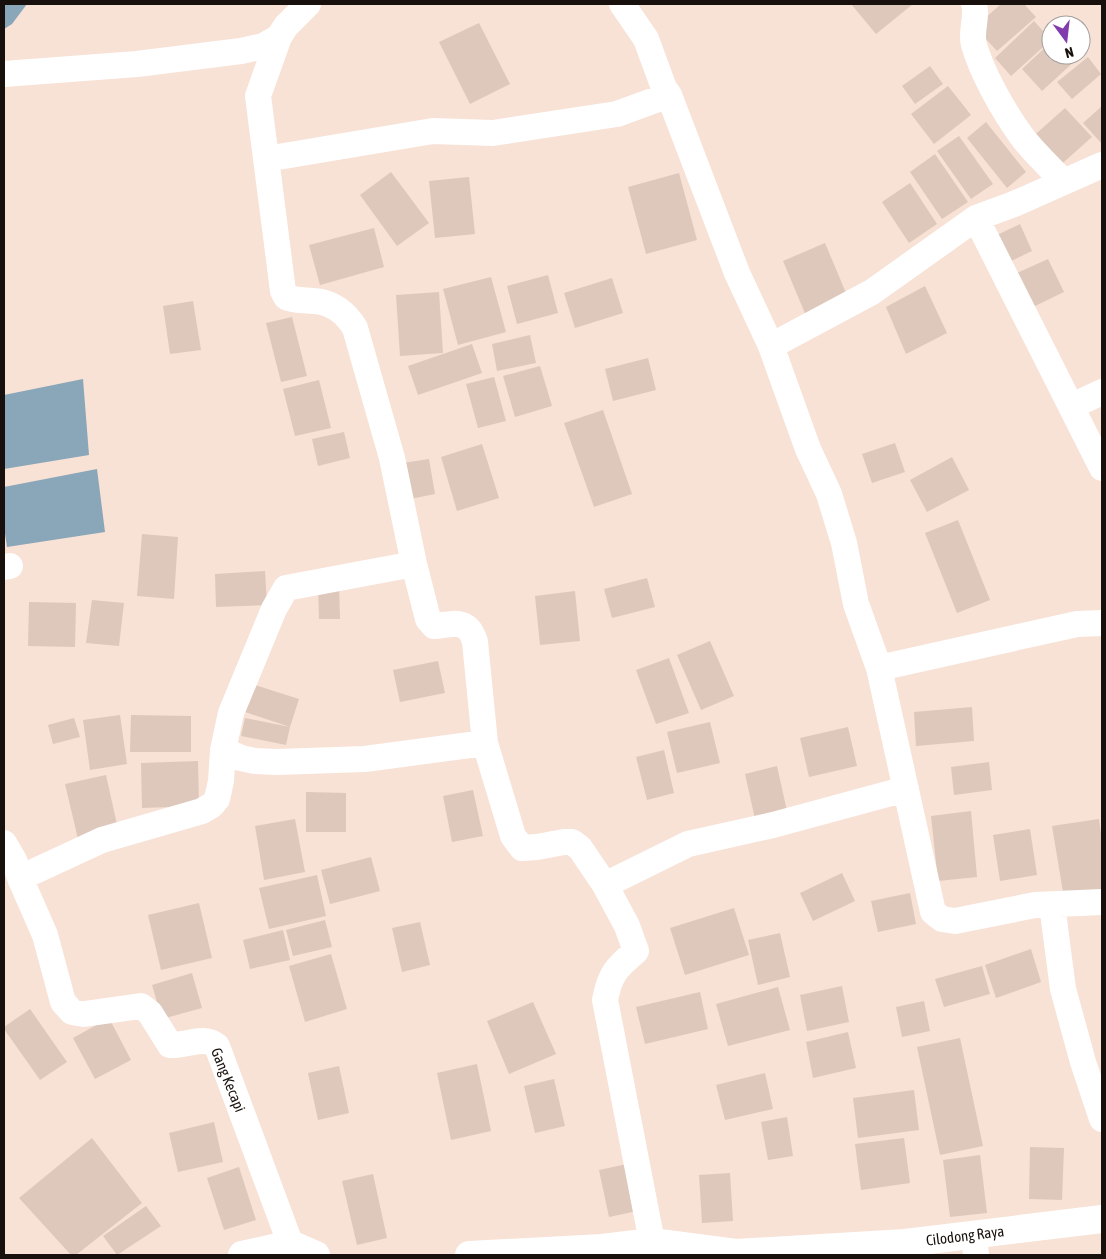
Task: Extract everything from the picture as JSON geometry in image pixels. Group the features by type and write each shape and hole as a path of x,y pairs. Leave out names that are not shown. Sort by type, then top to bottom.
{"street":[{"path":"622,4 646,38 737,273 771,346 808,449 829,494 844,543 856,604 879,668 933,912 942,920 954,921 1036,905 1102,902"},
{"path":"974,4 976,10 972,34 973,40 987,78 1020,135 1064,182"},
{"path":"305,5 286,26 279,37 258,96 283,291 286,297 292,300 316,301 330,304 348,316 355,328 392,458 414,564 428,619 434,626 455,623 467,626 472,632 485,742 513,836 522,848 564,842 572,842 580,848 605,885 627,926 636,951 618,966 608,983 605,1000 652,1242"},
{"path":"4,74 137,64 241,51 263,46 279,37"},
{"path":"266,159 432,131 493,133 617,114 669,96"},
{"path":"771,346 872,292 976,218 1102,165"},
{"path":"976,218 1102,468"},
{"path":"1072,406 1102,392"},
{"path":"20,878 102,840 202,811 212,805 217,798 221,781 222,750 231,713 274,609 286,588 414,564"},
{"path":"879,668 1077,624 1102,623"},
{"path":"222,750 241,758 272,762 365,759 485,742"},
{"path":"605,885 688,844 773,825 906,788"},
{"name":"Gang Kecapi","path":"4,843 14,860 45,935 63,1002 72,1012 84,1014 141,1006 150,1013 170,1045 203,1040 217,1046 294,1250"},
{"path":"1052,905 1063,989 1083,1062 1102,1119"},
{"name":"Cilodong Raya","path":"469,1255 602,1248 652,1242 737,1254 905,1243 975,1245 1102,1219"},
{"path":"242,1255 294,1250 316,1255"}],"water":[{"path":"4,4 27,4 12,24 4,29"},
{"path":"83,379 89,455 4,469 4,395"},
{"path":"97,469 105,532 7,547 4,527 4,487"}],"building":[{"path":"851,4 913,4 876,34"},
{"path":"1001,4 1024,4 1036,17 997,51 975,27"},
{"path":"1034,21 1041,29 1041,49 1011,76 995,58"},
{"path":"479,23 510,84 470,104 439,42"},
{"path":"1041,51 1041,65 1071,65 1042,91 1022,69"},
{"path":"1091,61 1101,74 1072,99 1057,82 1078,65 1091,65"},
{"path":"930,66 943,84 915,104 902,86"},
{"path":"948,86 971,115 934,144 911,114"},
{"path":"1102,106 1102,144 1083,123"},
{"path":"1065,108 1092,137 1056,169 1029,140"},
{"path":"986,122 1026,172 1007,188 967,138"},
{"path":"959,136 993,184 971,199 937,151"},
{"path":"935,154 968,202 942,219 910,172"},
{"path":"391,172 429,223 397,246 360,195"},
{"path":"679,173 697,240 646,254 628,187"},
{"path":"469,177 475,234 435,238 429,181"},
{"path":"910,183 937,224 909,243 882,202"},
{"path":"1020,224 1032,251 1009,262 997,235"},
{"path":"374,228 384,267 320,285 309,245"},
{"path":"825,243 849,300 807,318 783,261"},
{"path":"1048,259 1064,292 1033,307 1017,273"},
{"path":"548,275 558,313 517,324 507,286"},
{"path":"491,277 506,332 458,345 443,289"},
{"path":"612,278 623,313 575,328 564,293"},
{"path":"925,286 947,333 906,354 886,307"},
{"path":"439,292 443,353 400,356 396,295"},
{"path":"193,301 201,350 170,354 163,306"},
{"path":"292,317 307,376 281,382 266,323"},
{"path":"530,335 536,363 497,371 492,344"},
{"path":"472,344 482,373 418,395 408,366"},
{"path":"648,358 656,390 613,401 605,369"},
{"path":"540,366 552,406 515,417 503,376"},
{"path":"494,377 506,421 478,428 466,384"},
{"path":"319,380 331,428 295,436 283,389"},
{"path":"603,410 632,494 594,507 564,423"},
{"path":"344,432 350,458 318,466 312,439"},
{"path":"895,443 905,472 872,483 862,454"},
{"path":"482,444 499,498 457,511 441,457"},
{"path":"952,457 969,490 927,512 910,480"},
{"path":"429,459 435,494 410,499 403,463"},
{"path":"958,520 990,600 957,613 925,533"},
{"path":"142,534 178,537 174,599 137,596"},
{"path":"265,571 267,605 216,607 215,574"},
{"path":"647,578 655,607 612,618 604,589"},
{"path":"339,582 340,619 319,619 318,583"},
{"path":"575,591 580,641 540,645 535,596"},
{"path":"92,600 124,603 119,646 86,643"},
{"path":"29,602 76,603 75,647 28,646"},
{"path":"710,641 734,696 701,710 677,655"},
{"path":"669,658 689,713 656,724 636,670"},
{"path":"438,661 445,693 400,702 393,670"},
{"path":"255,685 299,699 290,727 245,712"},
{"path":"972,707 974,741 916,746 914,712"},
{"path":"120,715 127,764 90,770 83,720"},
{"path":"131,715 191,716 191,752 130,752"},
{"path":"74,718 80,737 53,744 48,725"},
{"path":"245,718 290,727 286,745 241,736"},
{"path":"710,722 720,763 677,773 667,732"},
{"path":"848,727 857,766 809,777 800,738"},
{"path":"664,750 674,793 647,800 636,757"},
{"path":"198,761 199,806 142,808 141,763"},
{"path":"989,762 992,790 954,795 951,767"},
{"path":"777,766 787,811 755,819 745,774"},
{"path":"106,775 118,829 78,839 65,784"},
{"path":"473,790 483,836 452,842 443,796"},
{"path":"306,792 346,793 346,832 306,832"},
{"path":"971,811 977,877 938,881 931,816"},
{"path":"295,819 305,872 264,880 255,826"},
{"path":"1099,819 1102,841 1102,891 1064,898 1052,826"},
{"path":"1030,829 1037,875 1000,881 993,835"},
{"path":"371,857 380,891 330,904 321,870"},
{"path":"842,873 855,901 813,921 800,893"},
{"path":"317,875 326,916 269,929 259,888"},
{"path":"910,893 916,924 878,932 871,901"},
{"path":"199,903 212,958 161,970 148,915"},
{"path":"734,908 749,955 685,975 670,928"},
{"path":"325,920 332,947 293,956 286,930"},
{"path":"420,922 430,965 402,972 392,928"},
{"path":"283,930 290,960 250,969 243,940"},
{"path":"780,933 790,977 758,985 748,940"},
{"path":"1031,949 1041,982 996,998 985,965"},
{"path":"331,954 347,1009 305,1022 289,966"},
{"path":"982,966 990,994 944,1007 935,979"},
{"path":"192,973 202,1008 162,1019 152,985"},
{"path":"842,986 849,1022 807,1031 800,995"},
{"path":"778,987 790,1030 728,1046 716,1004"},
{"path":"700,992 708,1029 645,1044 636,1007"},
{"path":"924,1001 930,1031 902,1037 896,1007"},
{"path":"533,1002 556,1054 509,1074 487,1021"},
{"path":"30,1009 67,1062 40,1080 4,1029 4,1027"},
{"path":"109,1018 131,1060 95,1079 73,1038"},
{"path":"848,1032 856,1068 813,1078 806,1042"},
{"path":"960,1038 983,1146 940,1155 917,1047"},
{"path":"477,1064 491,1131 451,1140 437,1073"},
{"path":"339,1066 349,1113 318,1120 308,1073"},
{"path":"765,1073 773,1109 725,1120 716,1085"},
{"path":"554,1079 565,1126 535,1133 524,1086"},
{"path":"914,1090 919,1130 858,1138 853,1098"},
{"path":"787,1117 793,1156 768,1160 761,1122"},
{"path":"214,1122 223,1162 178,1172 169,1133"},
{"path":"92,1138 142,1203 76,1255 71,1255 19,1198"},
{"path":"904,1138 910,1183 861,1190 855,1144"},
{"path":"1030,1147 1064,1148 1062,1200 1029,1199"},
{"path":"980,1155 987,1213 950,1217 943,1160"},
{"path":"627,1164 637,1211 609,1217 599,1170"},
{"path":"239,1167 256,1220 224,1230 207,1178"},
{"path":"730,1173 733,1221 702,1223 699,1175"},
{"path":"373,1174 387,1238 357,1245 342,1181"},
{"path":"146,1206 161,1226 117,1255 103,1236"}]}
